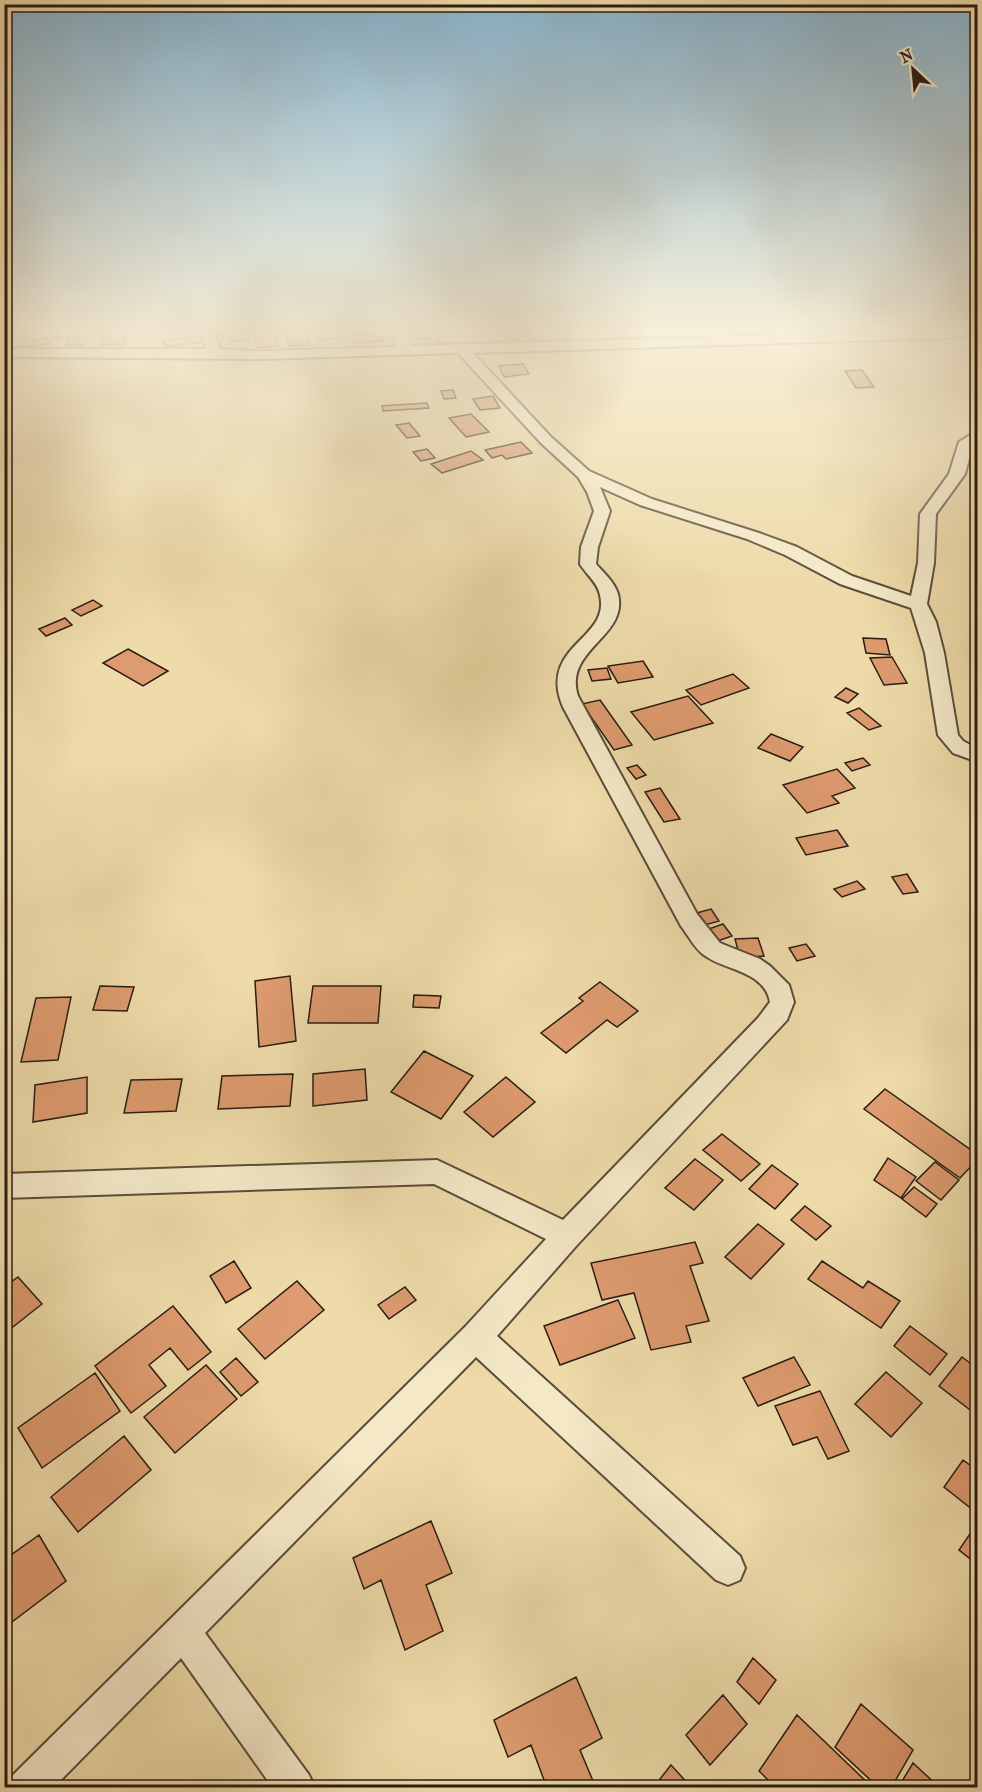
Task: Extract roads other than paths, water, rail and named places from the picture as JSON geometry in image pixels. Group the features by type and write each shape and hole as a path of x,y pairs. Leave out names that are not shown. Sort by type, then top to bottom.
{"street":[{"path":"520,412 554,448 584,474 646,502 753,536 791,551 846,579 918,604 922,608 927,627 945,709 948,736 955,745 971,755 978,756"},
{"path":"918,604 926,563 928,514 957,474 966,442 978,434"},
{"path":"26,1788 477,1337 567,1236 778,1012 782,1002 780,992 762,972 752,965 712,949 689,920 573,707 566,687 566,674 584,645 608,619 611,609 609,594 605,586 588,564 589,543 600,520 602,509 584,474"},
{"path":"4,1186 437,1172 567,1236"},
{"path":"477,1337 728,1568"},
{"path":"182,1630 297,1788"}]}
